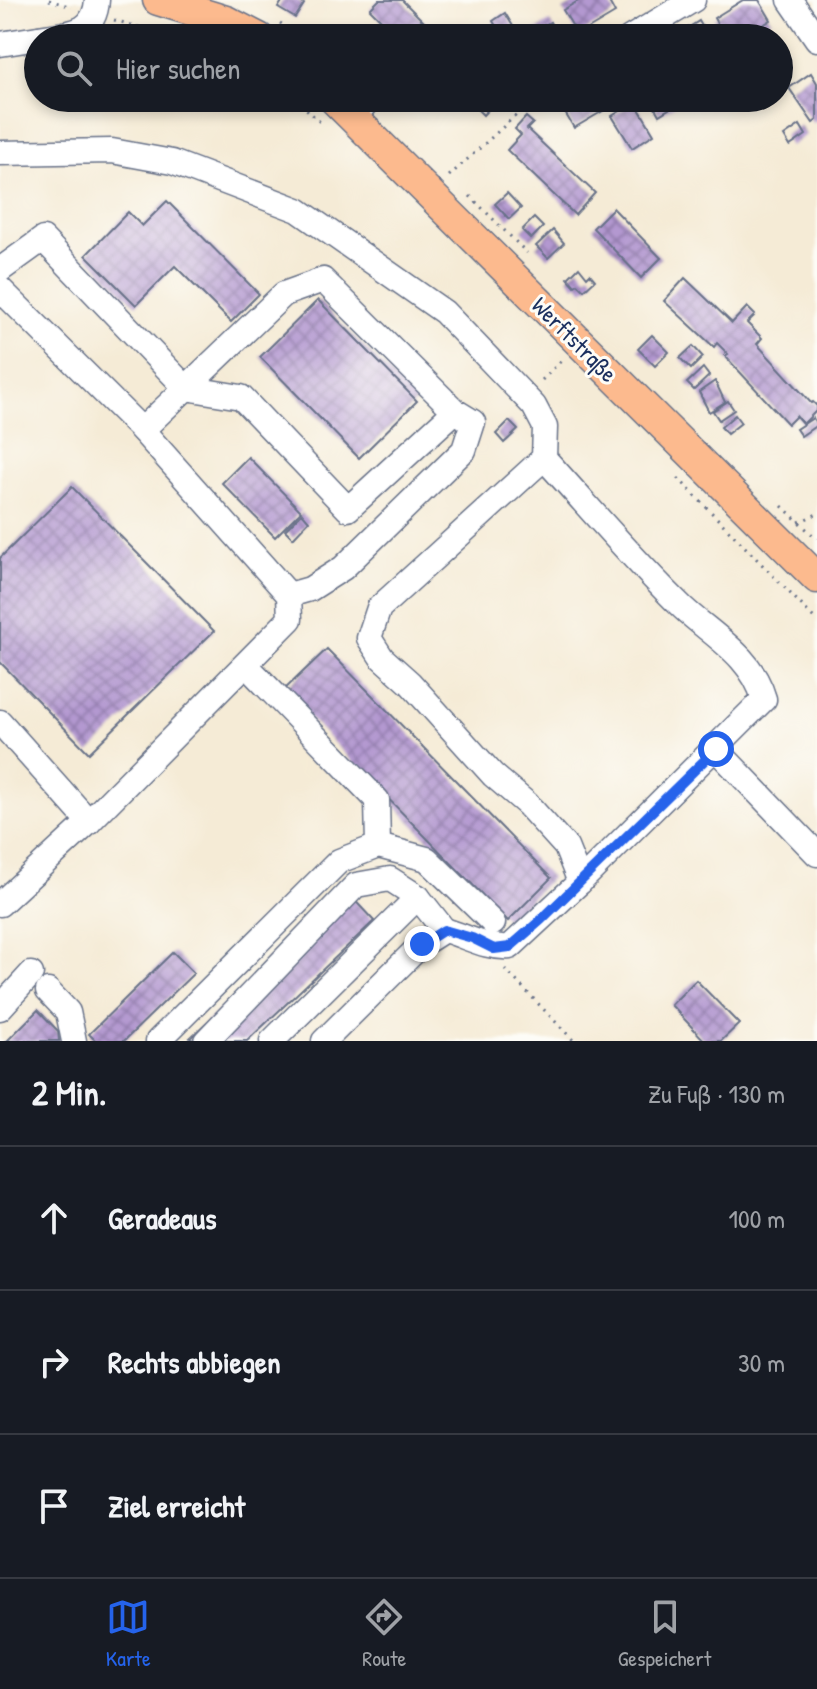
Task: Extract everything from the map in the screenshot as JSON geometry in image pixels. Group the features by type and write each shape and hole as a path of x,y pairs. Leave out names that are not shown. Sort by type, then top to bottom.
{"main road":[{"path":"158,0 232,24"},
{"name":"Werftstraße","path":"360,112 431,195 817,578"}],"street":[{"path":"653,24 693,0"},
{"path":"790,0 817,39"},
{"path":"86,24 97,7"},
{"path":"0,44 24,40"},
{"path":"0,153 112,151 172,162 298,210 444,312 534,406 545,427 544,458 685,609 715,632 744,661 764,699 510,947 494,949 472,938 444,930 418,897 390,879 356,885 206,1041"},
{"path":"0,270 43,239 186,388 241,397 348,509 455,411"},
{"path":"142,430 284,294 323,280 455,411 473,422 464,450 343,568 310,589 289,595"},
{"path":"0,289 142,430 289,595 290,619 89,822 0,904"},
{"path":"544,458 379,608 369,638 382,658 410,683 493,775 527,804 566,847 580,882"},
{"path":"246,665 377,800 378,846"},
{"path":"0,722 89,822"},
{"path":"716,749 817,854"},
{"path":"158,1041 339,861 378,846 427,859 493,923"},
{"path":"272,1041 418,897"},
{"path":"324,1041 422,944 444,930"},
{"path":"0,1008 40,983 68,1012 74,1041"}],"path":[{"path":"97,7 140,24"},
{"path":"431,195 519,112"},
{"path":"503,967 574,1041"}],"building":[{"path":"283,0 297,0 304,4 295,18 278,8"},
{"path":"379,0 402,0 426,24 385,24 370,9"},
{"path":"580,0 608,0 615,13 596,24 571,24 563,10"},
{"path":"743,0 759,0 771,20 765,24 717,24 714,18"},
{"path":"505,13 512,24 495,24 493,21"},
{"path":"811,73 817,83 817,120 813,123 793,94 793,85"},
{"path":"565,112 601,112 574,128"},
{"path":"619,112 641,112 654,134 632,148 612,116"},
{"path":"526,117 533,123 527,129 595,193 575,215 507,150 521,135 515,129"},
{"path":"800,125 806,135 790,146 784,136"},
{"path":"507,193 521,208 509,219 495,204"},
{"path":"167,201 259,294 231,322 175,266 136,305 86,255 128,212 142,226"},
{"path":"613,208 661,258 641,278 593,228"},
{"path":"534,218 543,227 531,239 522,230"},
{"path":"553,230 564,243 548,258 536,246"},
{"path":"579,267 587,277 590,274 595,280 584,290 568,278"},
{"path":"685,278 732,323 747,307 755,315 747,323 762,338 757,344 817,406 817,410 803,424 796,416 788,424 725,356 728,354 717,343 714,347 664,301"},
{"path":"318,300 417,401 359,458 260,357"},
{"path":"652,335 669,352 655,366 638,349"},
{"path":"693,346 703,357 691,369 680,358"},
{"path":"703,368 709,376 694,390 687,383"},
{"path":"715,381 725,402 709,412 699,392"},
{"path":"728,401 734,410 719,420 713,411"},
{"path":"735,415 741,423 727,434 721,427"},
{"path":"813,418 817,425 801,436 796,429"},
{"path":"509,421 518,430 504,443 496,434"},
{"path":"248,457 301,511 275,537 222,483"},
{"path":"72,487 214,631 89,753 0,662 0,558"},
{"path":"302,513 309,521 293,538 285,530"},
{"path":"327,649 551,878 508,921 283,691"},
{"path":"346,891 374,921 247,1041 194,1041 190,1038"},
{"path":"173,952 194,973 124,1041 96,1041 89,1034"},
{"path":"696,980 739,1024 721,1041 705,1041 671,1005"},
{"path":"38,1010 58,1031 59,1041 7,1041"}],"route":[{"path":"422,944 444,930 472,938 494,949 510,947 716,749"}]}
